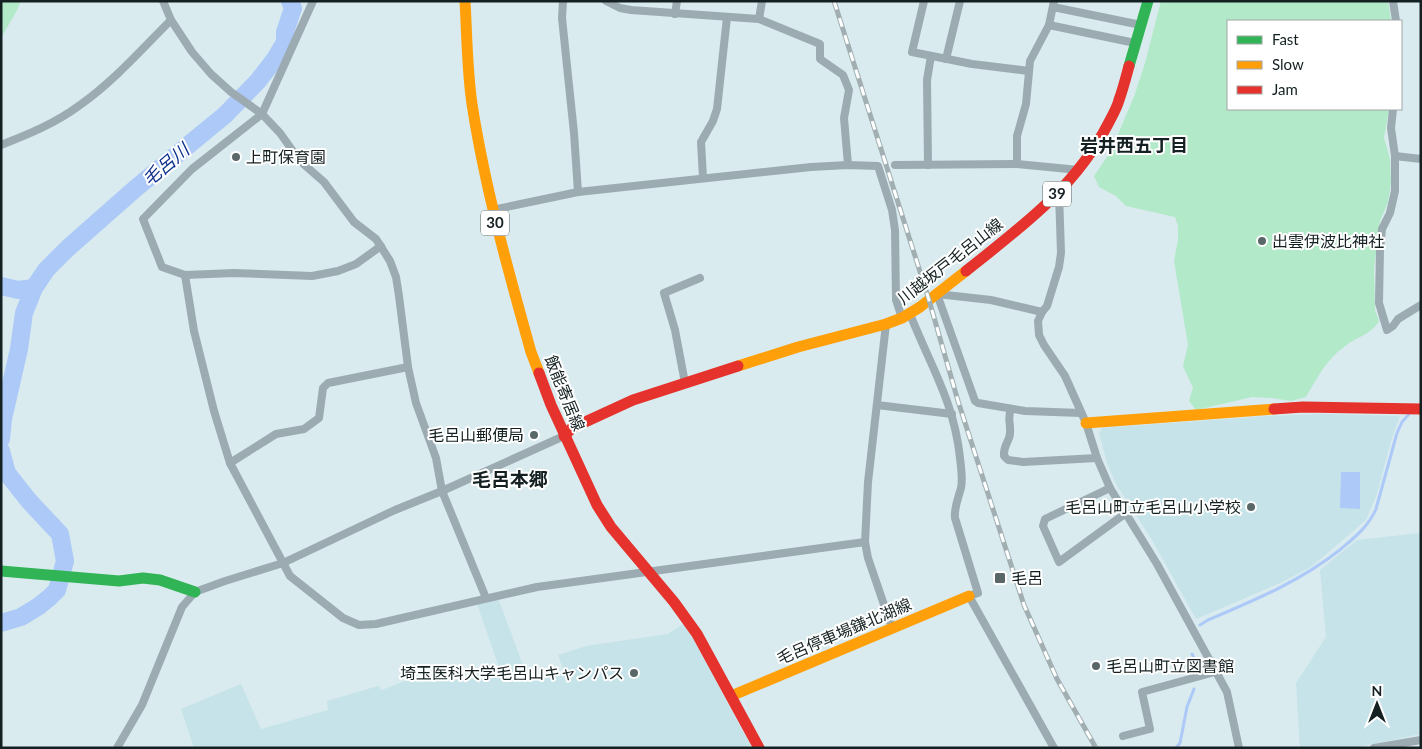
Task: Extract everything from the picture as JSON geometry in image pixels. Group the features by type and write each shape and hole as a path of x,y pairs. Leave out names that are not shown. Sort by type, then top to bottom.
{"main road":[{"name":"飯能寄居線","path":"465,1 472,101 492,210 531,352 564,436 604,516 684,615 697,634 759,748"},
{"name":"川越坂戸毛呂山線","path":"564,436 572,428 633,400 798,347 886,324 906,316 937,294 1034,216 1059,193 1079,170 1102,134 1119,100 1148,1"},
{"path":"1083,418 1303,407 1415,409"},
{"path":"1,571 119,581 144,578 160,580 195,592"},
{"name":"毛呂停車場鎌北湖線","path":"731,696 969,596"}],"street":[{"path":"163,1 171,20 192,52 211,74 259,113 280,133 300,161 324,182 354,222 376,239 390,261 396,276 408,367 416,403 436,458 442,491 486,598"},
{"path":"313,1 259,113 192,169 144,219 162,267 185,275 234,273 312,276 338,271 356,264 381,246"},
{"path":"563,1 562,18 578,192"},
{"path":"606,1 620,8 675,14 759,18 820,44 820,59 843,75 849,90 844,118 848,165"},
{"path":"675,14 677,1"},
{"path":"759,18 762,1"},
{"path":"924,1 912,52 1029,71"},
{"path":"946,59 960,1"},
{"path":"1393,1 1396,20"},
{"path":"1017,164 1017,136 1026,104 1030,61 1049,26 1054,4 1141,25"},
{"path":"703,178 701,142 713,121 717,109 727,17"},
{"path":"1,145 49,125 80,105 128,64 171,20"},
{"path":"1049,26 1135,43"},
{"path":"928,165 927,80 931,56"},
{"path":"1393,110 1391,128 1395,156 1395,191 1390,213 1382,230 1380,250 1379,303 1387,330 1398,319 1421,304"},
{"path":"1395,156 1421,159"},
{"path":"895,165 1017,164 1079,170"},
{"path":"492,210 578,192 848,165 878,166 892,210 896,300 935,368 952,414 958,445 962,487 955,509 955,518 978,593 969,596 1054,748"},
{"path":"1059,193 1061,253 1059,268 1047,306 1038,321 1039,335 1065,376 1110,488 1157,564 1227,692 1239,748"},
{"path":"185,275 194,331 214,411 230,463 290,576 343,618 359,625 376,624 536,587 865,542"},
{"path":"685,383 675,330 664,293 700,278"},
{"path":"1042,312 991,300 937,294 975,401 1010,409 1083,418"},
{"path":"886,324 868,482 865,542 868,558 892,628"},
{"path":"230,463 276,434 304,429 319,418 323,388 328,383 408,367"},
{"path":"877,405 952,414"},
{"path":"1010,409 1008,416 1011,435 1003,448 1004,456 1008,460 1023,462 1097,458"},
{"path":"117,748 142,705 182,607 195,592 283,563 395,510 564,436"},
{"path":"1110,488 1045,519 1042,526 1059,562 1126,513"},
{"path":"1123,736 1150,729 1142,692 1215,672"},
{"path":"1374,748 1421,740"}],"shaded area":[{"name":"毛呂山町立毛呂山小学校","path":"1322,414 1400,416 1391,441 1377,494 1366,520 1311,567 1280,583 1196,619 1152,540 1116,484 1107,463 1099,433 1102,428"},
{"path":"1421,533 1421,734 1354,748 1300,748 1296,683 1326,637 1320,570 1357,540"},
{"name":"埼玉医科大学毛呂山キャンパス","path":"498,598 529,681 564,671 558,655 586,646 668,634 683,624 689,631 752,748 194,748 181,709 241,684 261,729 328,710 327,701 378,686 382,690 415,677 417,683 447,676 450,682 499,667 477,604"}],"green space":[{"path":"1,1 21,1 1,38"},
{"path":"1161,1 1388,1 1391,20 1227,20 1227,110 1389,110 1384,138 1390,159 1391,183 1388,202 1380,221 1374,268 1375,310 1379,321 1372,330 1349,344 1332,358 1322,370 1306,397 1291,401 1252,397 1196,410 1189,401 1193,388 1183,366 1188,345 1174,261 1178,240 1178,226 1175,217 1126,206 1116,196 1099,187 1094,176 1111,151 1135,94"}],"water":[{"path":"1341,472 1360,472 1360,509 1340,508"}],"waterway":[{"name":"毛呂川","path":"1,439 3,419 19,349 24,313 34,288 46,270 68,248 136,188 225,115 258,81 285,42 285,32 293,8 290,1"},
{"name":"毛呂川","path":"1,286 18,290 34,288"},
{"path":"1200,625 1310,571 1341,549 1361,531 1376,509 1397,433 1402,422 1409,414"},
{"path":"1,451 7,473 29,501 60,534 65,561 57,590 50,597 21,617 1,623"},
{"path":"1192,654 1198,665"},
{"path":"1176,748 1180,743 1187,707 1194,689"}],"railway":[{"path":"834,1 929,300 958,401 1024,605 1057,679 1096,748"}],"traffic: fast":[{"path":"1129,66 1148,1"},
{"path":"1,571 119,581 143,578 160,580 195,592"}],"traffic: slow":[{"path":"465,1 470,91 483,167 514,290 531,352 539,373"},
{"path":"738,366 902,318 920,307 966,271"},
{"path":"1086,423 1274,409"},
{"path":"731,696 969,596"}],"traffic: jam":[{"path":"966,271 1045,205 1080,168 1095,147 1114,112 1129,66"},
{"path":"564,436 572,428 633,400 738,366"},
{"path":"539,373 551,405 597,505 611,527 674,602 697,634 759,748"},
{"path":"1274,409 1303,407 1421,409"}],"place":[{"name":"上町保育園","path":"236,157"},
{"name":"出雲伊波比神社","path":"1262,241"},
{"name":"毛呂山郵便局","path":"534,435"},
{"name":"毛呂山町立毛呂山小学校","path":"1251,507"},
{"name":"毛呂","path":"1000,578"},
{"name":"毛呂山町立図書館","path":"1096,666"},
{"name":"埼玉医科大学毛呂山キャンパス","path":"634,673"}],"district":[{"name":"岩井西五丁目","path":"1134,146"},
{"name":"毛呂本郷","path":"510,479"}]}
